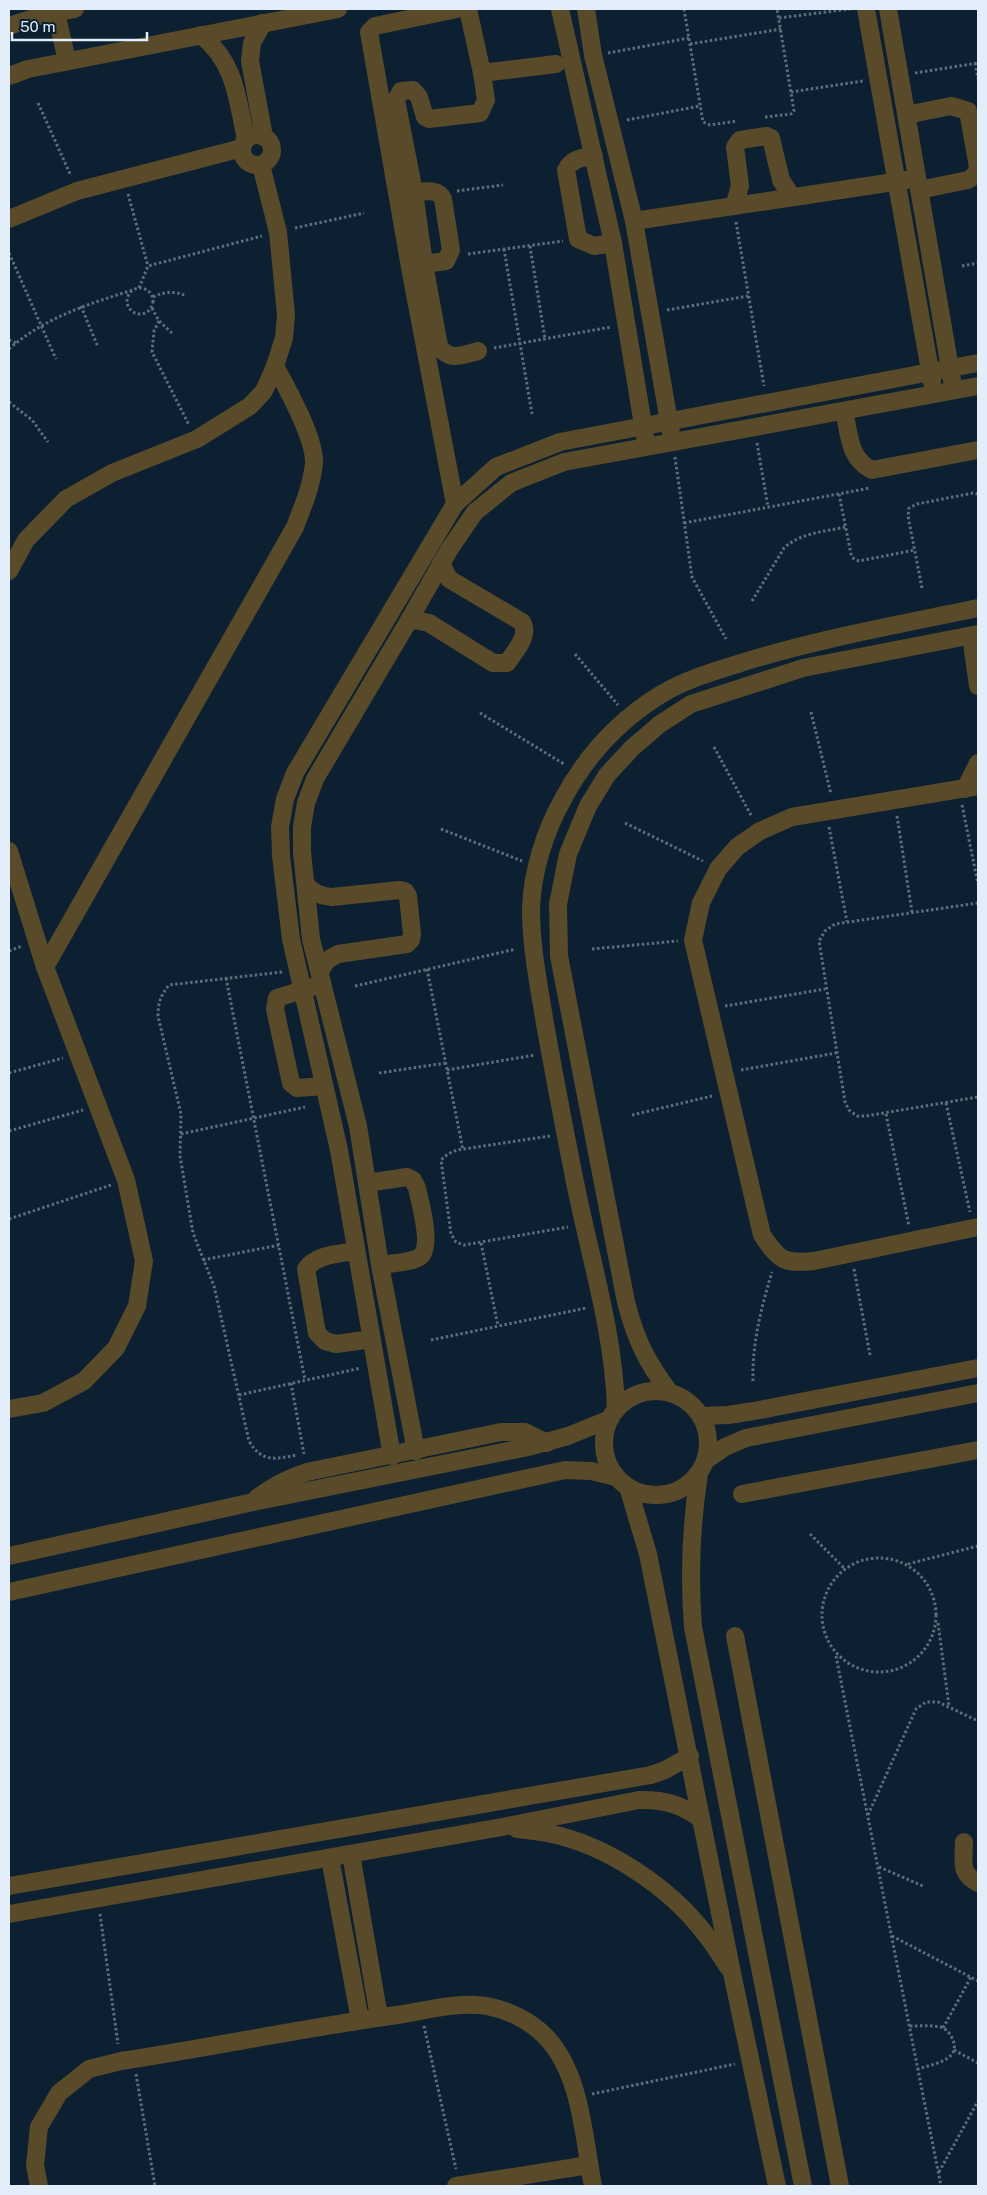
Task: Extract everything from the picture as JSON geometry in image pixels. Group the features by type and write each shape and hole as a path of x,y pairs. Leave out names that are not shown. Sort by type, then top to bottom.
{"street":[{"path":"9,26 56,12 75,9"},
{"path":"9,76 28,69 67,61 338,9"},
{"path":"455,504 411,273 369,32 375,26 457,9"},
{"path":"468,9 482,73 486,100 485,107 480,113 429,118 425,117 419,97 413,90 401,91 396,100 414,192 424,264 439,346 446,354 456,357 478,351"},
{"path":"560,9 613,242 647,448"},
{"path":"586,9 593,55 634,221 673,443"},
{"path":"866,9 934,394"},
{"path":"888,9 954,391"},
{"path":"56,12 67,61"},
{"path":"201,35 218,50 228,67 244,144 243,157 249,163 261,165 266,163 271,155 271,145 264,137 250,61 252,43 263,23"},
{"path":"482,73 556,64"},
{"path":"634,221 897,181 918,184 968,180 975,175 978,167 968,111 950,106 906,115"},
{"path":"9,219 77,191 244,144 255,135 264,137"},
{"path":"734,206 740,186 735,147 740,140 767,136 771,138 781,180 792,197"},
{"path":"594,156 576,160 570,163 566,170 578,239 594,246 613,242"},
{"path":"9,571 26,540 66,499 112,473 197,439 250,406 264,391 284,338 286,315 278,232 261,165"},
{"path":"414,192 435,191 440,194 443,199 451,250 446,261 424,264"},
{"path":"392,1456 339,1150 291,940 281,856 280,827 285,799 295,773 455,504 496,467 560,442 978,363"},
{"path":"45,967 295,527 308,492 314,461 307,432 294,401 275,366"},
{"path":"416,1451 380,1265 358,1126 311,939 302,827 306,802 315,779 442,563 475,512 511,483 564,462 978,386"},
{"path":"844,411 854,456 862,465 872,470 978,450"},
{"path":"408,622 415,620 430,623 493,663 500,664 507,663 525,634 522,622 450,578 444,572 442,563"},
{"path":"9,1556 253,1502 547,1443 613,1414 632,1397 650,1391 670,1393 682,1398 693,1406 701,1416 708,1438 690,1550 693,1627 802,2179 776,2181 732,1973 648,1554 622,1482 606,1459 604,1439 613,1414 615,1373 610,1338 565,1134 550,1052 532,946 531,906 537,866 552,818 577,772 601,743 629,717 661,694 711,672 797,646 978,608"},
{"path":"670,1393 650,1366 635,1334 626,1302 559,956 558,904 568,854 588,806 607,775 632,748 660,724 691,704 803,668 975,635 978,686"},
{"path":"976,1228 814,1262 795,1263 776,1256 762,1235 693,940 700,903 718,869 737,847 760,830 792,817 967,788 978,762"},
{"path":"9,851 45,967 126,1180 144,1261 137,1306 116,1348 84,1381 44,1402 9,1409"},
{"path":"306,885 313,892 322,896 332,897 400,890 405,891 408,896 412,934 411,940 407,944 338,954 329,958 323,965 321,979"},
{"path":"321,979 302,989 283,994 274,1002 291,1083 297,1088 326,1094"},
{"path":"367,1183 407,1177 413,1180 417,1188 427,1242 423,1254 418,1258 380,1265"},
{"path":"356,1251 321,1257 312,1261 306,1269 317,1333 326,1341 336,1344 372,1339"},
{"path":"701,1416 728,1415 754,1411 978,1368"},
{"path":"9,1592 565,1470 591,1471 622,1482 647,1494 667,1494 685,1487 702,1467 725,1447 746,1438 978,1393"},
{"path":"253,1502 287,1478 307,1472 513,1431 537,1436 547,1443"},
{"path":"742,1494 978,1450"},
{"path":"735,1636 840,2186"},
{"path":"9,1886 651,1774 665,1770 690,1756"},
{"path":"9,1914 502,1827 640,1800 663,1801 675,1804 702,1819"},
{"path":"502,1827 549,1833 594,1848 636,1870 674,1899 706,1934 732,1973"},
{"path":"964,1842 964,1870 967,1877 978,1883"},
{"path":"351,1854 379,2017"},
{"path":"330,1858 360,2020"},
{"path":"39,2186 35,2165 39,2127 58,2093 90,2069 127,2060 451,2006 486,2006 518,2016 546,2037 566,2064 577,2097 593,2186"},
{"path":"458,2186 589,2165"}],"path":[{"path":"684,9 700,106 705,124 742,121"},
{"path":"758,118 793,113 794,109 778,9"},
{"path":"780,18 851,9"},
{"path":"690,44 781,29"},
{"path":"593,55 689,38"},
{"path":"899,75 977,63 978,80"},
{"path":"791,92 879,78"},
{"path":"38,103 77,191"},
{"path":"610,123 700,106"},
{"path":"123,178 148,266 139,288"},
{"path":"440,194 503,185"},
{"path":"734,206 767,403"},
{"path":"148,266 278,232 364,213"},
{"path":"449,256 578,239"},
{"path":"530,246 545,339"},
{"path":"504,249 532,414"},
{"path":"9,253 56,359"},
{"path":"962,266 978,262"},
{"path":"9,349 41,326 81,306 139,288 145,289 153,297"},
{"path":"133,290 127,300 131,311 142,315 152,308"},
{"path":"153,297 164,292 176,292 188,296"},
{"path":"650,312 748,296"},
{"path":"153,297 152,308 159,321 172,333"},
{"path":"81,306 98,347"},
{"path":"159,321 154,331 152,352 197,439"},
{"path":"478,351 626,324"},
{"path":"9,340 16,343"},
{"path":"9,402 32,420 48,442"},
{"path":"755,428 768,507"},
{"path":"673,443 692,577 726,639"},
{"path":"684,522 876,487"},
{"path":"922,588 908,516 910,508 917,504 973,493 978,494"},
{"path":"839,494 851,554 854,559 859,561 915,550"},
{"path":"752,601 784,548 791,542 800,537 845,527"},
{"path":"575,654 629,717"},
{"path":"811,712 831,811 847,922"},
{"path":"480,713 577,772"},
{"path":"714,747 760,830"},
{"path":"967,788 978,884"},
{"path":"894,801 912,912"},
{"path":"625,823 718,869"},
{"path":"440,830 537,866"},
{"path":"978,902 836,924 826,931 819,941 836,1053 845,1102 849,1110 857,1116 886,1114 946,1102 978,1098"},
{"path":"592,949 693,940"},
{"path":"355,986 532,946"},
{"path":"427,969 463,1150"},
{"path":"298,970 169,984 162,993 158,1004 158,1016 181,1114 180,1156 193,1233 214,1286 249,1441 255,1451 264,1457 276,1459 313,1452"},
{"path":"226,978 305,1380"},
{"path":"710,1008 825,989"},
{"path":"447,1070 550,1052"},
{"path":"725,1073 836,1053"},
{"path":"9,1073 78,1054"},
{"path":"379,1073 446,1063"},
{"path":"632,1115 730,1092"},
{"path":"181,1134 253,1117 326,1094"},
{"path":"946,1102 976,1228"},
{"path":"9,1131 98,1105"},
{"path":"886,1114 912,1241"},
{"path":"565,1134 463,1150 448,1154 441,1160 451,1234 456,1242 464,1246 584,1224"},
{"path":"9,1219 126,1180"},
{"path":"481,1243 498,1326"},
{"path":"203,1260 278,1246"},
{"path":"851,1253 870,1355"},
{"path":"753,1382 752,1365 757,1329 776,1256"},
{"path":"431,1340 601,1304"},
{"path":"239,1394 376,1365"},
{"path":"291,1384 304,1454"},
{"path":"810,1534 844,1568"},
{"path":"908,1564 978,1546"},
{"path":"941,2186 836,1656 821,1626 824,1594 844,1568 864,1559 887,1558 908,1564 931,1588 949,1706"},
{"path":"836,1656 865,1672 898,1670 925,1651 937,1620"},
{"path":"868,1815 916,1709 926,1702 938,1702 978,1721"},
{"path":"878,1867 923,1886"},
{"path":"98,1898 127,2060 155,2186"},
{"path":"892,1936 978,1981"},
{"path":"943,2028 971,1978"},
{"path":"421,2011 458,2186"},
{"path":"910,2026 943,2028 951,2033 954,2041 954,2050 946,2060 918,2069"},
{"path":"954,2050 978,2063"},
{"path":"577,2097 750,2061"},
{"path":"939,2173 978,2101"}]}
